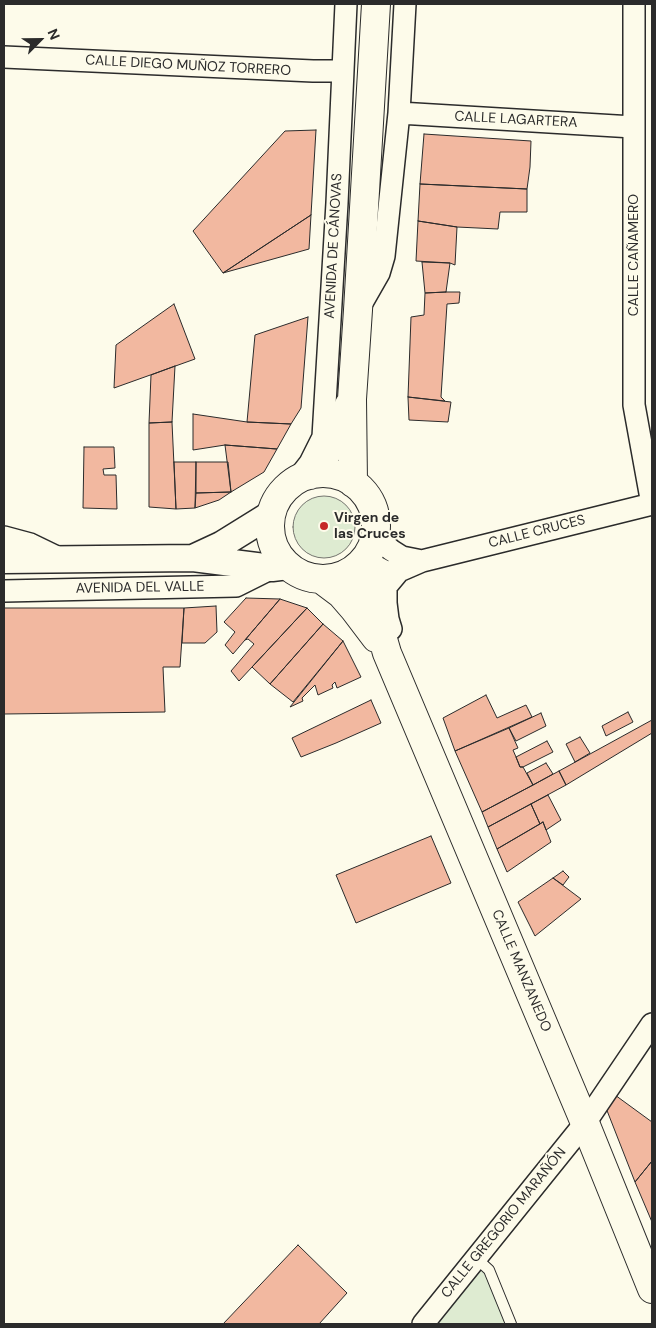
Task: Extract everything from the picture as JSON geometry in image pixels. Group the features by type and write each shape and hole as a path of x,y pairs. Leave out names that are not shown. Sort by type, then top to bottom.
{"main road":[{"name":"AVENIDA DE CÁNOVAS","path":"353,483 352,399 376,4"},
{"name":"AVENIDA DE CÁNOVAS","path":"303,478 320,464 352,399"},
{"path":"325,473 340,476 353,483 366,495 374,511 376,528 373,545 363,562 348,573 335,578 321,579 309,578 280,567 279,556 272,543 270,528 272,514 280,495 286,488 303,478 325,473"},
{"name":"CALLE MANZANEDO","path":"363,562 387,653 652,1284"},
{"name":"CALLE MANZANEDO","path":"321,579 341,594 387,653"}],"street":[{"name":"AVENIDA DE CÁNOVAS","path":"303,478 323,437 337,203 346,4"},
{"name":"AVENIDA DE CÁNOVAS","path":"358,310 379,273 384,256 399,113 405,4"},
{"name":"CALLE CAÑAMERO","path":"634,4 634,405 652,504"},
{"name":"CALLE DIEGO MUÑOZ TORRERO","path":"4,57 342,71"},
{"name":"CALLE LAGARTERA","path":"399,113 633,127"},
{"name":"CALLE CRUCES","path":"399,571 422,561 652,504"},
{"path":"193,558 221,545 272,514"},
{"path":"376,528 382,542 391,550 402,557 422,561"},
{"path":"4,537 30,544 63,560"},
{"path":"4,560 193,558 280,567"},
{"path":"363,562 386,572 399,571"},
{"name":"AVENIDA DEL VALLE","path":"4,591 236,586 280,567"},
{"path":"399,571 389,584 386,585 386,603 388,619 412,687 414,718"},
{"name":"CALLE GREGORIO MARAÑÓN","path":"423,1324 585,1123 652,1024"}],"lane":[{"path":"476,1258 489,1270 511,1324"}],"green space":[{"path":"324,496 341,501 346,505 350,510 355,527 350,544 346,549 341,553 324,558 307,553 302,549 298,544 293,527 298,510 302,505 307,501"},
{"path":"476,1258 489,1270 511,1324 423,1324"}],"building":[{"path":"316,130 311,215 223,273 193,231 285,131"},
{"path":"424,134 531,141 527,189 420,184"},
{"path":"420,184 527,189 527,212 500,212 498,229 457,227 418,221"},
{"path":"311,215 309,249 223,273"},
{"path":"418,221 457,227 455,265 416,261"},
{"path":"422,262 450,263 446,292 425,293"},
{"path":"460,292 459,303 447,304 441,397 445,401 408,397 411,317 424,315 425,293"},
{"path":"174,304 195,359 114,388 116,345"},
{"path":"308,317 301,408 291,424 247,422 255,335"},
{"path":"175,366 172,422 149,423 151,375"},
{"path":"408,397 451,402 448,422 409,420"},
{"path":"193,414 247,422 291,424 277,449 225,445 193,450"},
{"path":"172,422 176,509 149,507 149,423"},
{"path":"225,445 277,449 264,472 231,492"},
{"path":"84,447 114,447 115,468 103,469 104,475 116,475 117,509 83,508"},
{"path":"174,462 196,462 195,508 176,509"},
{"path":"196,462 228,462 231,492 196,493"},
{"path":"231,492 219,500 195,508 196,493"},
{"path":"246,598 280,599 233,654 225,645 235,632 224,622"},
{"path":"280,599 307,608 239,681 231,671 254,644 248,639 245,640"},
{"path":"216,606 217,632 205,643 182,643 184,608"},
{"path":"4,608 184,608 180,667 163,667 165,712 4,714"},
{"path":"307,608 323,624 270,684 252,667"},
{"path":"323,624 343,641 293,702 270,684"},
{"path":"343,641 361,677 337,688 335,682 332,685 333,688 318,695 315,685 302,698 303,701 290,707"},
{"path":"486,695 497,718 526,705 532,717 455,751 443,718"},
{"path":"371,700 381,723 301,757 292,738"},
{"path":"628,712 633,722 606,736 602,726"},
{"path":"541,713 546,726 516,741 509,728"},
{"path":"652,720 652,733 566,785 559,771"},
{"path":"509,728 518,748 513,750 520,767 523,767 533,785 482,812 455,751"},
{"path":"580,737 590,753 575,762 566,744"},
{"path":"547,741 553,752 520,767 516,757"},
{"path":"546,763 553,774 533,785 527,773"},
{"path":"559,771 566,785 488,827 482,812"},
{"path":"548,795 561,820 546,830 543,822 540,824 531,804"},
{"path":"531,804 540,824 497,849 488,827"},
{"path":"543,822 551,842 507,872 497,849"},
{"path":"431,836 451,883 356,923 336,875"},
{"path":"563,871 569,877 563,885 553,878"},
{"path":"553,878 581,899 535,936 518,902"},
{"path":"615,1095 652,1122 652,1161 635,1182 606,1108"},
{"path":"652,1161 652,1222 635,1182"},
{"path":"298,1245 347,1293 319,1324 223,1324"}],"place":[{"name":"Virgen de las Cruces","path":"324,526"}]}
